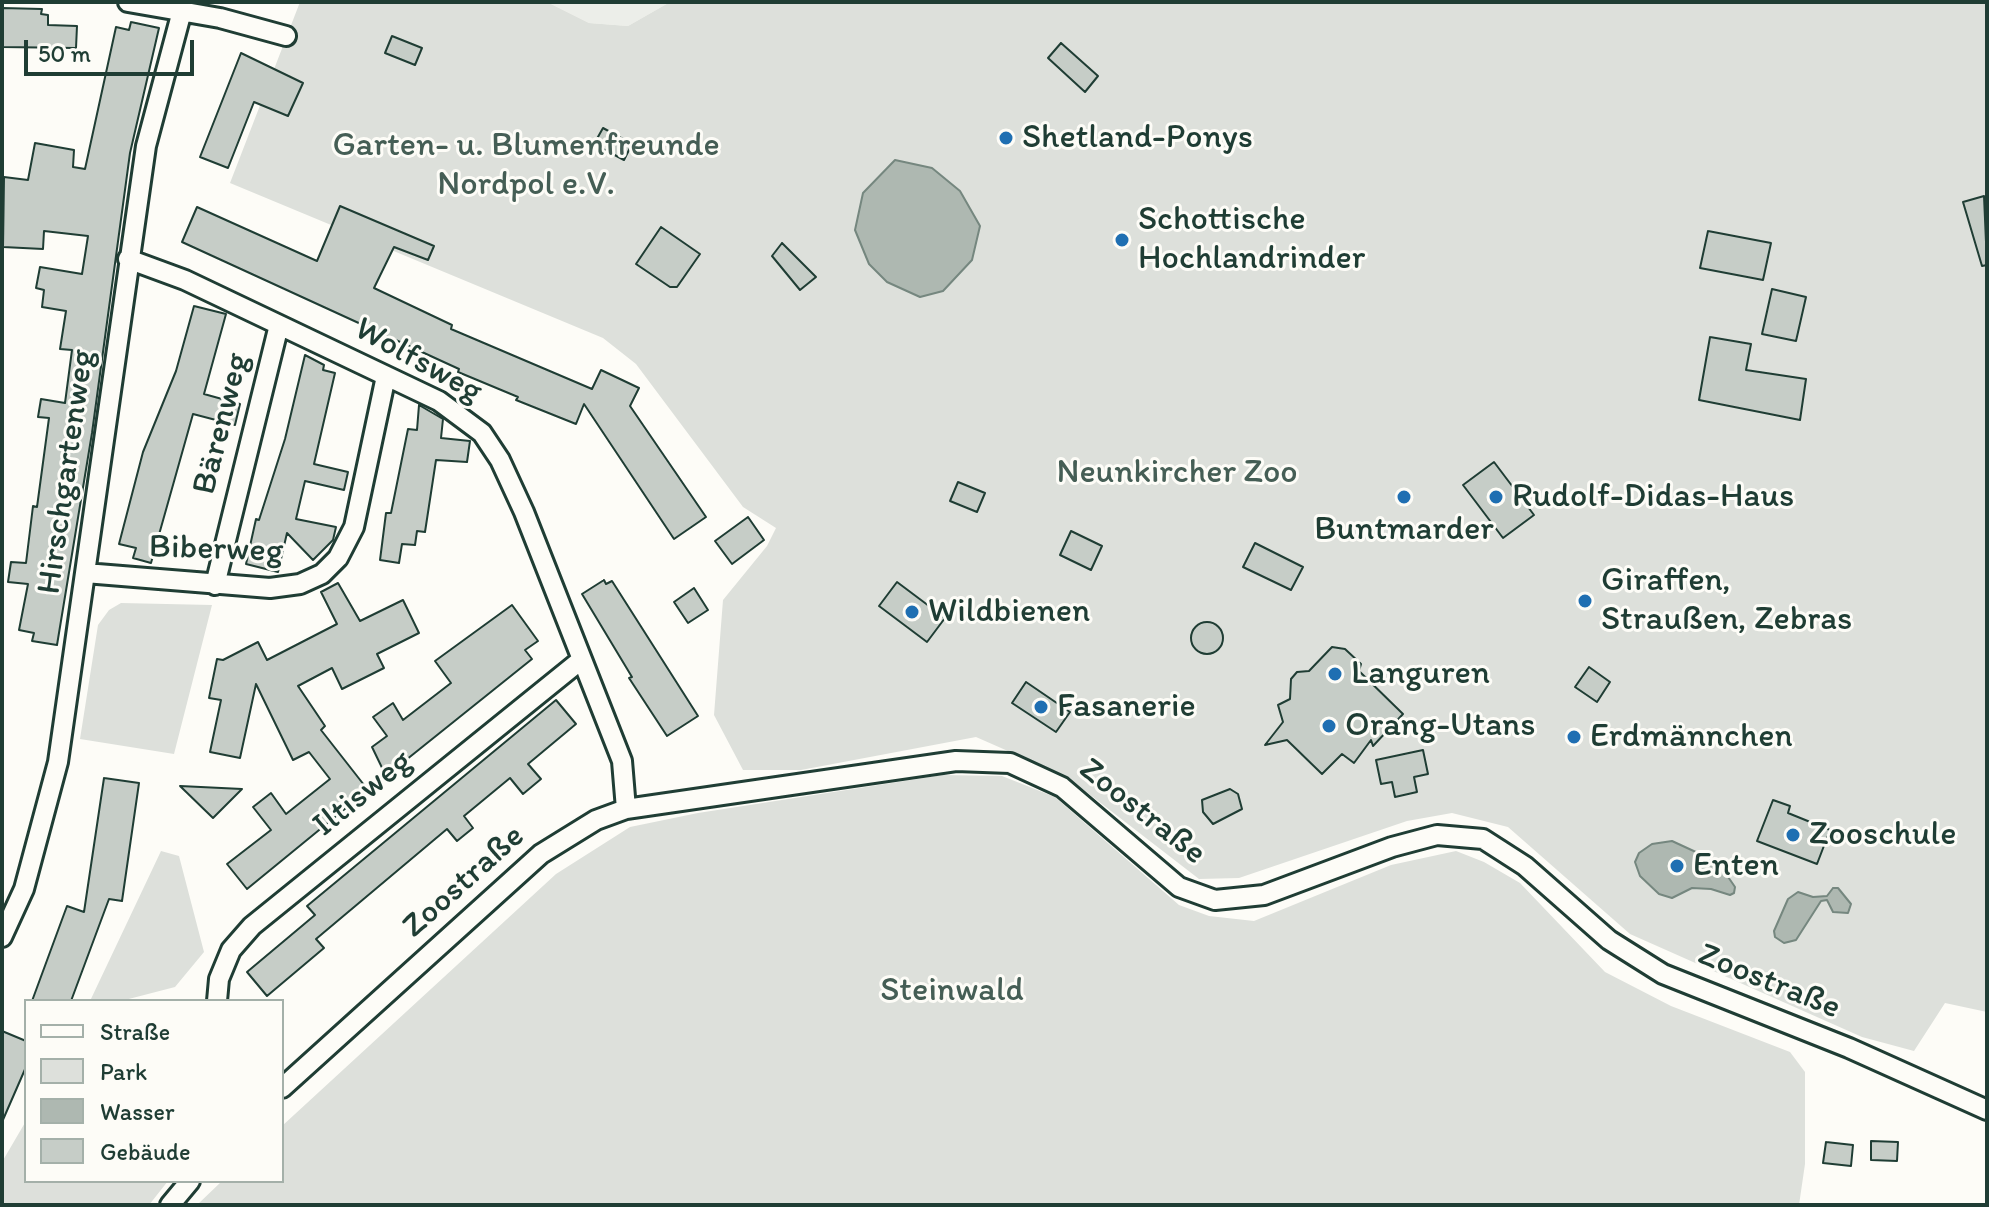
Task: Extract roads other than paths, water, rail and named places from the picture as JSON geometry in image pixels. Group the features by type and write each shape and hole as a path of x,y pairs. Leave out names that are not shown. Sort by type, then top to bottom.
{"street":[{"path":"128,2 182,11 286,36"},
{"name":"Hirschgartenweg","path":"2,937 24,889 58,762 146,146 182,11"},
{"name":"Wolfsweg","path":"128,259 143,262 439,401 482,433 500,460 524,512 622,761 626,809"},
{"name":"Bärenweg","path":"215,585 279,325"},
{"name":"Biberweg","path":"85,573 270,588 300,584 322,574 338,558 354,527 386,376"},
{"name":"Iltisweg","path":"217,999 219,979 231,950 252,926 581,660"},
{"name":"Zoostraße","path":"284,1086 541,854 570,834 626,809 956,761 1010,763 1062,787 1179,887 1215,900 1264,895 1392,847 1437,835 1483,839 1525,866 1609,940 1663,974 1849,1048 1987,1110"},
{"path":"170,1205 188,1183"}],"water":[{"path":"895,160 932,168 960,191 980,226 972,260 943,291 920,297 887,282 869,264 855,230 863,193"},
{"name":"Enten","path":"1672,841 1698,853 1724,871 1735,887 1734,893 1730,895 1711,889 1692,888 1672,898 1659,894 1640,876 1635,862 1639,853 1652,844"},
{"path":"1833,888 1838,888 1851,904 1848,913 1833,912 1827,900 1821,901 1796,940 1784,943 1775,937 1774,931 1788,899 1798,892 1813,897 1827,896"}],"place":[{"name":"Shetland-Ponys","path":"1006,138"},
{"name":"Schottische Hochlandrinder","path":"1122,240"},
{"name":"Buntmarder","path":"1404,497"},
{"name":"Rudolf-Didas-Haus","path":"1496,497"},
{"name":"Giraffen, Straußen, Zebras","path":"1585,601"},
{"name":"Wildbienen","path":"912,612"},
{"name":"Languren","path":"1335,674"},
{"name":"Fasanerie","path":"1041,707"},
{"name":"Orang-Utans","path":"1329,726"},
{"name":"Erdmännchen","path":"1574,737"},
{"name":"Zooschule","path":"1793,835"},
{"name":"Enten","path":"1677,866"}],"park label":[{"name":"Garten- u. Blumenfreunde Nordpol e.V.","path":"526,166"},
{"name":"Neunkircher Zoo","path":"1177,473"},
{"name":"Steinwald","path":"952,991"}]}
